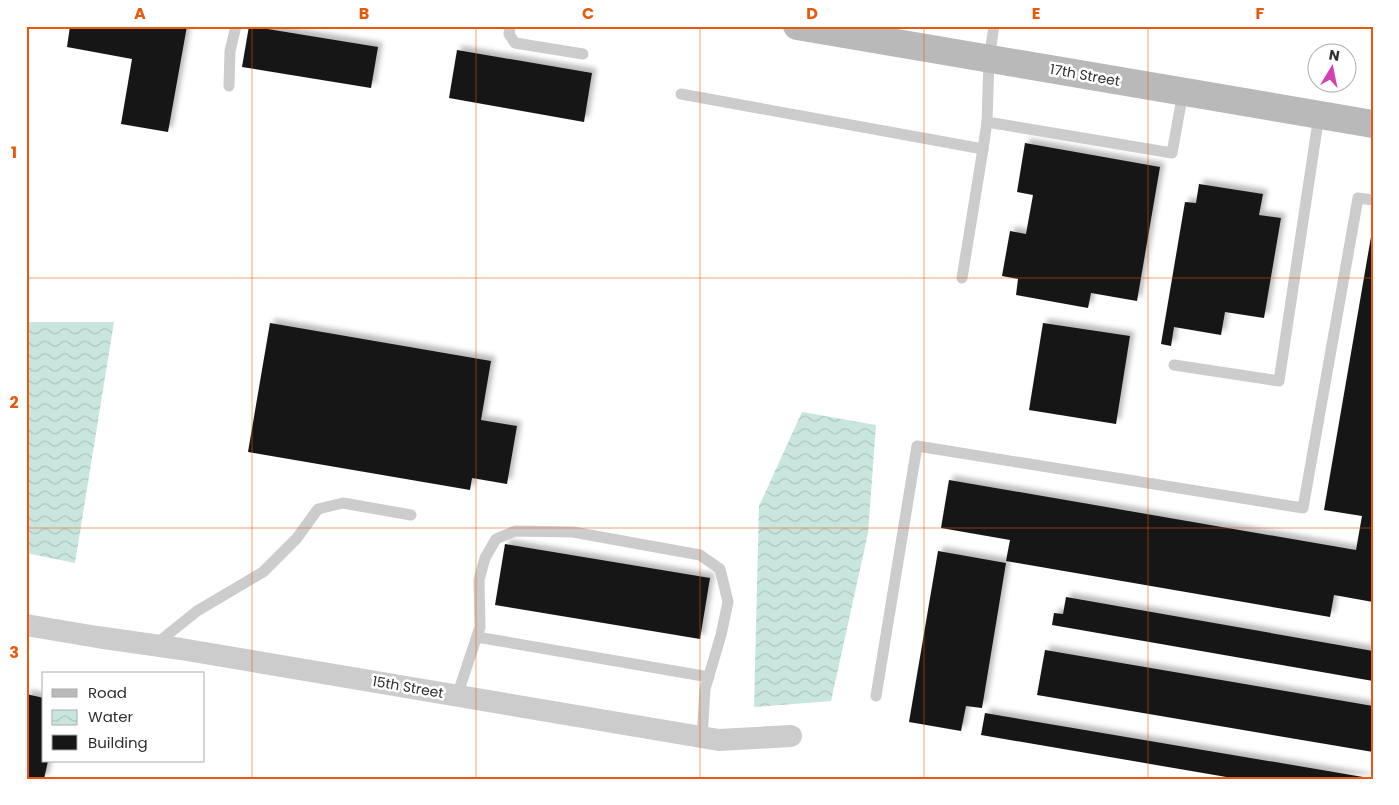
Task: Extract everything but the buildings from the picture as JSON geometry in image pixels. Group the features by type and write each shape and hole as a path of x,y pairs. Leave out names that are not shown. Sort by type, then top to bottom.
{"main road":[{"name":"17th Street","path":"797,26 1373,124"}],"street":[{"name":"15th Street","path":"26,625 155,645 702,738 719,740 790,736"}],"lane":[{"path":"229,86 230,51 236,26"},
{"path":"510,26 509,34 515,43 583,54"},
{"path":"962,278 983,149 989,92 989,59 994,26"},
{"path":"986,122 1172,153 1183,92"},
{"path":"681,94 983,149"},
{"path":"1174,365 1278,381 1319,115"},
{"path":"876,696 917,446 1303,508 1358,198 1373,200"},
{"path":"155,645 197,611 264,572 297,538 318,509 343,503 411,515"},
{"path":"457,696 480,627 479,580 485,558 496,539 515,531 573,532 700,555 720,569 728,602 721,635 705,690 702,738"},
{"path":"477,637 709,677"}],"water":[{"path":"26,322 114,322 75,563 26,553"},
{"path":"802,412 876,425 868,533 831,701 754,707 759,506"}]}
